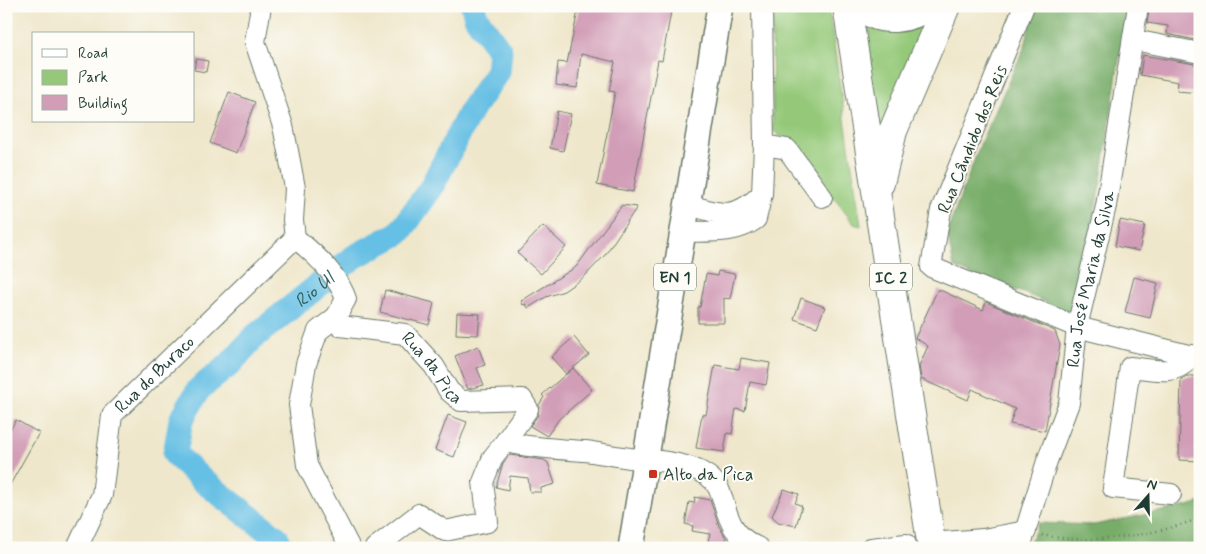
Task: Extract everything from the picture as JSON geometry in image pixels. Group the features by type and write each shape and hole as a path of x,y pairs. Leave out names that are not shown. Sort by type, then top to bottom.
{"highway":[{"name":"IC 2","path":"837,6 926,545"},
{"name":"IC 2","path":"847,6 878,197 926,545"},
{"path":"862,6 884,17 897,18 910,16 928,6"},
{"path":"878,197 893,131 946,6"}],"main road":[{"name":"EN 1","path":"631,548 720,6"}],"street":[{"path":"261,6 255,42 283,126 288,149 295,188 292,220 303,244 342,288 346,300 336,317 318,331 306,364 299,405 307,465 350,548"},
{"path":"682,232 730,231 744,228 756,219 762,194 764,145 762,6"},
{"name":"Rua Cândido dos Reis","path":"1024,6 941,210 931,267 1077,327"},
{"name":"Rua José Maria da Silva","path":"1023,539 1068,403 1077,327 1106,206 1138,6"},
{"path":"1134,40 1200,53"},
{"path":"764,145 786,149 822,197"},
{"path":"686,204 714,212 732,214 750,205 762,194"},
{"name":"Rua do Buraco","path":"77,548 102,495 112,415 303,244"},
{"name":"Rua da Pica","path":"336,317 340,326 405,334 434,366 449,391 461,401 522,399 528,409 505,442"},
{"path":"1077,327 1195,357"},
{"path":"1171,494 1113,488 1130,367 1172,371 1195,357"},
{"path":"375,548 419,514 445,531 488,522 483,482 493,457 505,442 534,448 647,459 671,463 706,474 717,488 734,530 748,543 759,548"},
{"path":"871,548 1023,539"}],"path":[{"path":"1023,539 1119,538 1200,518"}],"green space":[{"path":"772,6 828,6 861,226 854,224 791,142 773,130"},
{"path":"1034,6 1127,6 1101,181 1074,307 1070,313 1024,293 986,281 954,267 947,232 983,137 1025,46"},
{"path":"936,11 879,151 857,15"},
{"path":"1200,502 1200,548 1027,548 1039,523 1094,525"}],"building":[{"path":"579,6 672,6 662,61 658,60 633,192 597,185 615,92 609,91 615,62 581,54 577,88 556,85 558,62 567,63"},
{"path":"1150,6 1200,6 1200,41 1167,34 1168,26 1147,23"},
{"path":"1143,55 1200,65 1200,93 1177,91 1178,82 1140,75"},
{"path":"196,59 208,61 206,72 195,70"},
{"path":"229,92 255,102 236,153 210,143"},
{"path":"557,111 571,114 563,151 550,148"},
{"path":"622,205 637,207 605,255 584,277 564,291 546,297 528,308 526,304 523,305 521,301 576,267"},
{"path":"1120,220 1145,225 1139,251 1115,246"},
{"path":"543,226 566,247 541,274 517,253"},
{"path":"718,271 735,274 730,299 724,298 724,323 698,323 698,307 700,307 706,274 717,276"},
{"path":"1134,277 1158,283 1150,318 1125,312"},
{"path":"938,289 983,310 986,302 1055,331 1060,345 1045,431 1010,424 1015,409 972,389 968,400 921,379 919,366 928,346 915,338"},
{"path":"385,290 434,303 429,325 380,312"},
{"path":"801,298 825,307 817,327 794,319"},
{"path":"457,313 480,314 478,335 456,334"},
{"path":"574,337 589,355 566,374 551,357"},
{"path":"478,346 485,365 477,368 484,385 468,389 455,356"},
{"path":"741,358 770,363 766,385 750,382 745,411 736,409 732,434 727,433 724,452 696,448 702,414 706,415 715,365 739,369"},
{"path":"573,368 592,390 559,419 547,436 530,426 538,415 539,405 544,397 542,395"},
{"path":"1187,376 1200,376 1200,461 1179,460 1181,379"},
{"path":"448,415 467,422 454,457 435,450"},
{"path":"16,420 39,433 6,492 6,437"},
{"path":"510,455 544,460 548,463 555,484 541,488 541,492 530,492 528,478 510,476 508,490 496,487 503,463"},
{"path":"784,489 799,494 795,503 802,506 796,526 778,522 772,516"},
{"path":"695,497 710,500 719,526 726,538 726,548 706,548 710,534 692,531 693,526 685,524 689,502 694,503"}],"waterway":[{"name":"Rio Ul","path":"281,548 277,538 202,480 175,454 181,420 199,389 229,365 254,337 354,257 399,233 431,188 470,112 498,71 500,51 476,17 473,6"}],"place":[{"name":"Alto da Pica","path":"653,474"}]}
